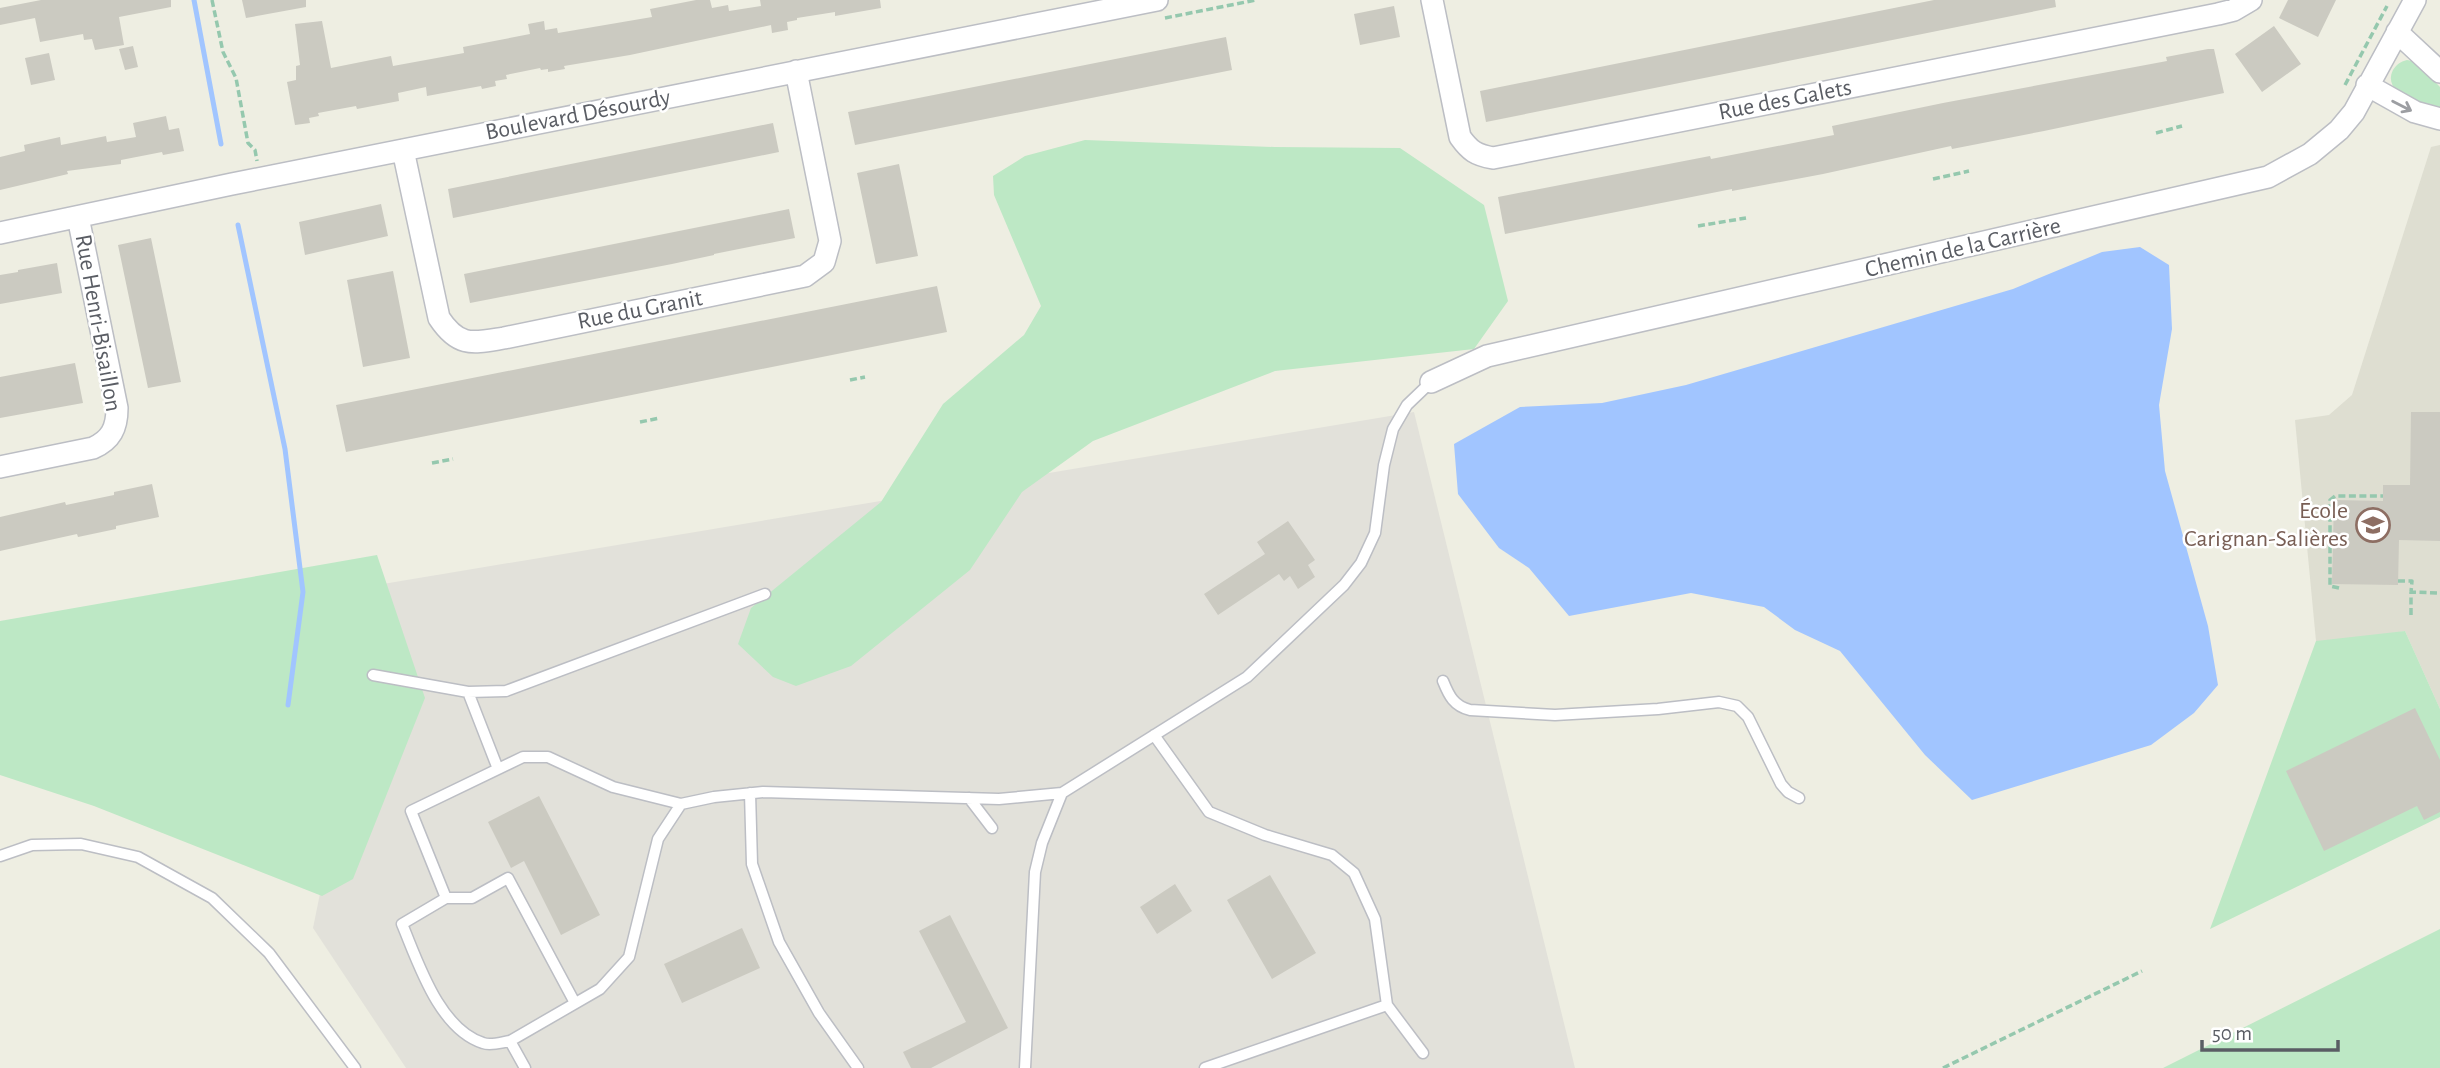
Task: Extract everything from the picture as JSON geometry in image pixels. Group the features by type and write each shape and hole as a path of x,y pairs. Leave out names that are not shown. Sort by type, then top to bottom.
{"street":[{"name":"Boulevard Désourdy","path":"0,233 1157,0"},
{"name":"Rue des Galets","path":"1432,0 1460,137 1468,149 1477,155 1493,158 2218,14 2234,10 2252,0"},
{"name":"Chemin de la Carrière","path":"1431,382 1487,356 2268,177 2310,154 2339,130 2354,111 2415,0"},
{"path":"2397,32 2440,72"},
{"name":"Rue du Granit","path":"403,150 439,318 460,341 476,343 504,338 805,276 824,262 830,241 796,71"},
{"path":"2367,85 2416,112 2440,119"},
{"name":"Rue Henri-Bisaillon","path":"0,467 93,448 105,443 114,430 117,408 78,217"}],"lane":[{"path":"446,898 411,811 523,757 548,757 613,787 681,804 750,793 999,799 1062,793 1247,677 1344,585 1361,564 1375,533 1384,465 1393,429 1407,405 1431,382"},
{"path":"373,675 468,692 506,691 765,594"},
{"path":"1443,681 1451,700 1461,708 1470,710 1555,715 1658,709 1719,702 1737,706 1748,717 1781,784 1798,798"},
{"path":"468,692 498,769"},
{"path":"1154,735 1209,812 1265,835 1332,855 1354,873 1375,919 1387,1005 1423,1054"},
{"path":"750,793 752,864 779,942 819,1013 858,1068"},
{"path":"1026,1068 1035,872 1042,843 1062,793"},
{"path":"969,798 992,828"},
{"path":"575,1003 508,878 472,898 446,898 402,924 431,992 460,1030 485,1044 510,1041 600,989 629,957 658,839 681,804"},
{"path":"0,856 32,845 81,844 138,857 212,898 269,953 355,1068"},
{"path":"1205,1068 1387,1005"},
{"path":"510,1041 525,1068"}],"path":[{"path":"212,0 223,52 236,78 248,143 255,150 257,162"},
{"path":"2156,133 2182,126"},
{"path":"1933,179 1969,171"},
{"path":"1698,226 1746,218"},
{"path":"850,380 865,377"},
{"path":"640,422 660,418"},
{"path":"432,463 453,459"},
{"path":"2339,588 2330,586 2330,500 2336,496 2383,496"},
{"path":"2398,581 2412,581 2411,615"},
{"path":"2411,592 2440,593"},
{"path":"1943,1068 2142,971"}],"shaded area":[{"name":"École Carignan-Salières","path":"2440,145 2440,709 2405,631 2342,642 2316,641 2295,420 2329,415 2352,395 2431,147"},
{"path":"1414,412 1575,1068 406,1068 313,928 383,584"}],"green space":[{"path":"2407,60 2421,67 2440,87 2440,109 2406,97 2393,86 2393,70"},
{"path":"1085,140 1275,147 1400,148 1484,205 1508,301 1474,349 1275,371 1093,441 1022,492 970,570 851,666 796,686 773,677 738,644 751,608 881,502 943,404 1024,335 1041,306 994,195 993,176 1025,156"},
{"path":"377,555 425,698 353,879 322,896 94,806 0,775 0,621"},
{"path":"2405,631 2440,709 2440,817 2210,929 2316,641"},
{"path":"2440,929 2440,1068 2163,1068"}],"water":[{"path":"2140,247 2169,265 2172,329 2159,405 2165,471 2208,626 2218,685 2194,713 2151,745 1972,800 1925,755 1840,651 1795,630 1764,607 1691,593 1569,616 1529,568 1499,548 1458,494 1454,444 1520,407 1602,403 1686,385 2013,289 2102,252"}],"building":[{"path":"41,0 171,0 171,7 119,17 124,45 95,50 92,39 84,40 83,34 40,42 35,18 0,25 0,8"},
{"path":"242,0 306,0 306,7 246,18"},
{"path":"710,0 712,8 728,5 729,11 761,6 760,0 880,0 881,8 835,16 835,12 797,18 787,22 788,30 772,33 771,25 564,66 565,69 548,72 548,69 540,68 506,75 507,79 495,81 496,86 482,89 481,86 427,96 426,87 398,93 399,101 318,113 319,116 309,118 310,123 295,125 287,82 296,80 296,66 300,65 295,24 322,21 331,68 391,56 393,66 464,53 463,47 530,34 528,24 544,21 545,30 557,28 558,33 652,17 650,9"},
{"path":"1934,0 2055,0 2056,7 1486,122 1480,91"},
{"path":"2288,0 2336,0 2318,37 2279,18"},
{"path":"1394,6 1400,37 1360,45 1354,14"},
{"path":"2274,26 2301,64 2262,92 2235,54"},
{"path":"1226,37 1232,70 855,145 848,112"},
{"path":"133,46 138,67 125,70 119,49"},
{"path":"2214,49 2224,93 2044,131 1952,149 1951,146 1823,174 1732,189 1505,234 1498,197 1834,135 1832,126 2167,61 2166,57"},
{"path":"49,53 55,80 31,85 25,58"},
{"path":"166,116 169,130 179,128 184,151 163,155 162,152 121,160 121,164 67,171 68,174 0,190 0,157 25,151 24,145 60,137 61,145 106,136 107,142 136,137 133,123"},
{"path":"773,123 779,152 453,218 448,189"},
{"path":"899,164 918,256 876,264 857,173"},
{"path":"381,204 388,236 305,255 299,222"},
{"path":"789,209 795,238 470,303 464,274"},
{"path":"151,238 181,382 148,388 118,245"},
{"path":"57,263 62,293 0,304 0,275"},
{"path":"393,271 410,358 363,367 347,280"},
{"path":"937,286 947,332 346,452 336,405"},
{"path":"75,363 83,403 0,418 0,377"},
{"path":"2411,412 2440,412 2440,541 2399,540 2398,585 2332,584 2334,500 2383,501 2383,485 2410,485"},
{"path":"152,484 159,517 116,526 116,529 78,537 77,534 0,551 0,517 65,502 66,505 114,495 114,492"},
{"path":"1288,521 1315,560 1308,565 1315,577 1298,589 1290,576 1284,581 1279,574 1218,615 1204,594 1265,554 1257,542"},
{"path":"2415,708 2440,760 2440,812 2424,820 2417,806 2324,851 2286,771"},
{"path":"539,796 600,915 561,935 524,861 511,868 488,822"},
{"path":"1270,875 1316,953 1272,979 1227,900"},
{"path":"1175,884 1192,911 1157,934 1140,907"},
{"path":"950,915 1008,1028 931,1068 911,1068 903,1052 966,1022 919,931"},
{"path":"742,928 760,968 682,1003 664,964"}],"waterway":[{"path":"194,0 221,144"},
{"path":"238,225 285,449 303,592 288,705"}],"place":[{"name":"École Carignan-Salières","path":"2373,525"}]}
